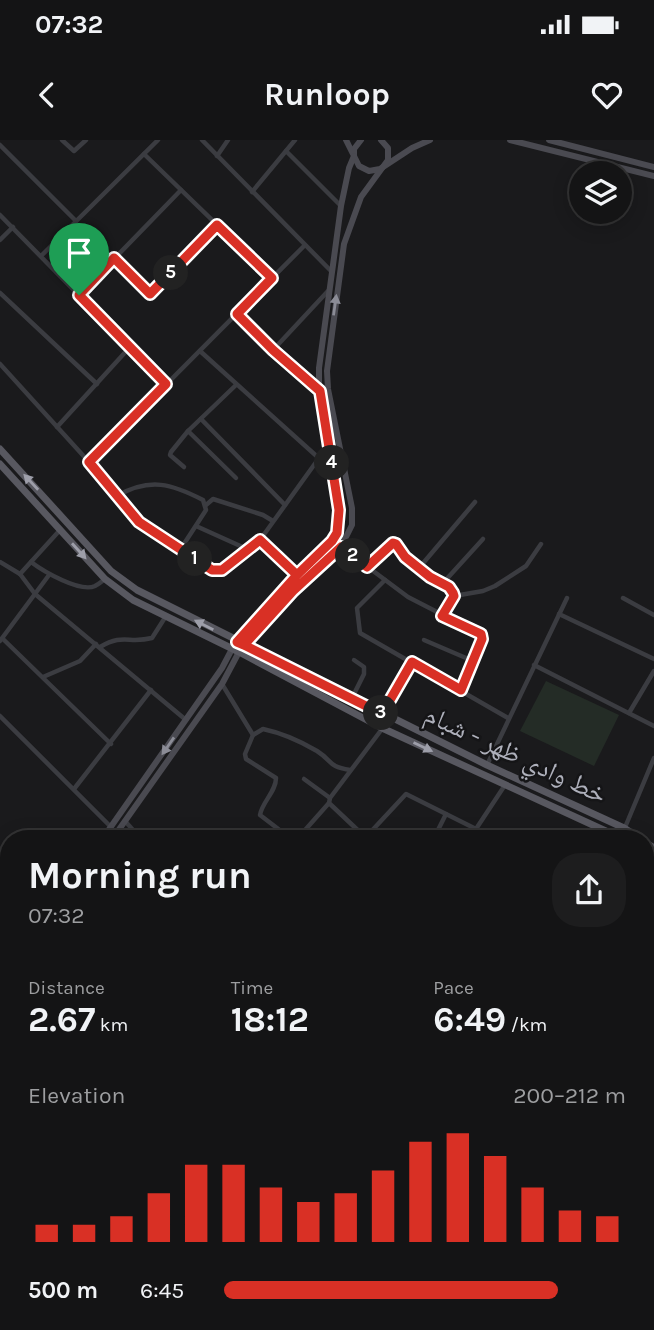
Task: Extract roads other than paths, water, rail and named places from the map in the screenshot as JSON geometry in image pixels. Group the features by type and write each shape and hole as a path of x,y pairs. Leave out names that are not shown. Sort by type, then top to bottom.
{"main road":[{"name":"خط وادي ظهر - شبام","path":"0,449 111,571 137,590 382,728 603,830"},
{"name":"خط وادي ظهر - شبام","path":"0,464 105,579 133,600 351,699 627,830"}],"street":[{"path":"62,140 74,152 86,140"},
{"path":"41,256 158,140"},
{"path":"202,140 331,271"},
{"path":"217,156 228,140"},
{"path":"252,192 295,140"},
{"path":"346,140 359,166 374,171 430,140"},
{"path":"109,830 238,647 297,575 337,533 339,510 318,368 348,168 354,156 354,149 361,140"},
{"path":"119,830 222,684 238,647 341,547 352,525 352,508 328,389 329,351 348,227 361,197 389,154 382,140"},
{"path":"510,140 654,176"},
{"path":"549,140 654,167"},
{"path":"0,145 76,221"},
{"path":"286,151 341,206"},
{"path":"144,154 272,278"},
{"path":"79,295 181,190"},
{"path":"0,215 166,384"},
{"path":"114,258 150,294 217,225"},
{"path":"0,240 13,228"},
{"path":"89,462 304,246"},
{"path":"273,350 328,291"},
{"path":"0,293 97,383"},
{"path":"237,314 320,391"},
{"path":"57,427 131,348"},
{"path":"200,351 333,471"},
{"path":"0,364 139,522 212,570 222,570 260,540 319,458"},
{"path":"184,467 170,455 188,431 236,385"},
{"path":"201,419 285,505"},
{"path":"188,431 236,478"},
{"path":"117,496 131,488 148,484 165,485 203,500 206,510 180,550"},
{"path":"206,505 213,499 263,515 273,521"},
{"path":"419,568 475,502"},
{"path":"196,526 247,549"},
{"path":"20,574 60,530"},
{"path":"443,583 482,539"},
{"path":"260,540 297,575"},
{"path":"367,567 393,543 405,557 449,587 454,596"},
{"path":"442,616 454,596 495,586 526,565 541,544"},
{"path":"341,547 408,597 481,634 482,639 461,690"},
{"path":"0,562 20,574 35,594 186,720"},
{"path":"31,562 50,575 86,588 105,579"},
{"path":"50,575 1,640 111,744"},
{"path":"385,580 357,608 360,633 508,718"},
{"path":"487,765 568,598"},
{"path":"623,598 654,615"},
{"path":"559,614 654,659"},
{"path":"42,677 80,661 98,646 122,638 139,641 152,638 166,616"},
{"path":"424,640 473,661"},
{"path":"351,699 364,674 364,667 354,660"},
{"path":"382,714 412,662"},
{"path":"534,665 654,726"},
{"path":"629,713 654,671"},
{"path":"222,684 253,735"},
{"path":"74,789 151,690"},
{"path":"0,716 111,827"},
{"path":"305,830 382,728"},
{"path":"280,830 260,815 261,807 276,784 276,778 246,759 244,754 253,735 263,729 280,732 318,752 334,767 351,770"},
{"path":"624,828 654,758"},
{"path":"304,779 330,800 358,830"},
{"path":"372,830 406,794 476,829 505,785"},
{"path":"438,830 446,814"},
{"path":"125,821 133,830"}]}
